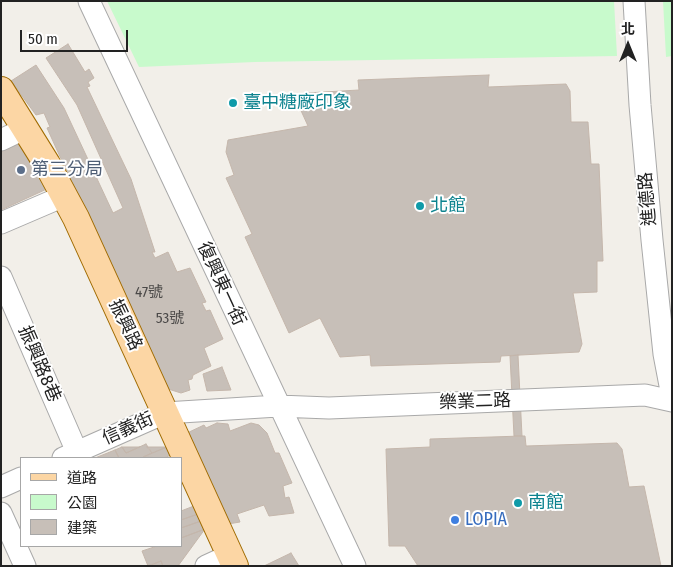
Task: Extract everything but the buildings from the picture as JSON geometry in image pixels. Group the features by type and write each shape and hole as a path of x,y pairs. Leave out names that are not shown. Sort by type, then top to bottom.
{"main road":[{"name":"振興路","path":"1,90 26,128 64,196 233,560"}],"street":[{"name":"復興東一街","path":"89,1 278,406 355,566"},
{"name":"進德路","path":"634,1 640,105 652,240 664,354 672,396"},
{"path":"1,140 26,128"},
{"path":"1,223 64,196"},
{"name":"振興路8巷","path":"1,277 70,455"},
{"name":"樂業二路","path":"165,413 278,406 339,407 645,395 672,401"},
{"name":"信義街","path":"70,455 165,413"},
{"path":"1,487 20,478"},
{"path":"1,513 25,566"},
{"path":"206,566 233,560"}],"green space":[{"path":"107,1 614,1 617,56 255,62 139,67"},
{"path":"663,1 672,1 672,56 666,57"}],"place":[{"name":"臺中糖廠印象","path":"233,103"},
{"name":"第三分局","path":"21,170"},
{"name":"北館","path":"420,206"},
{"name":"南館","path":"518,503"},
{"name":"LOPIA","path":"455,520"}]}
